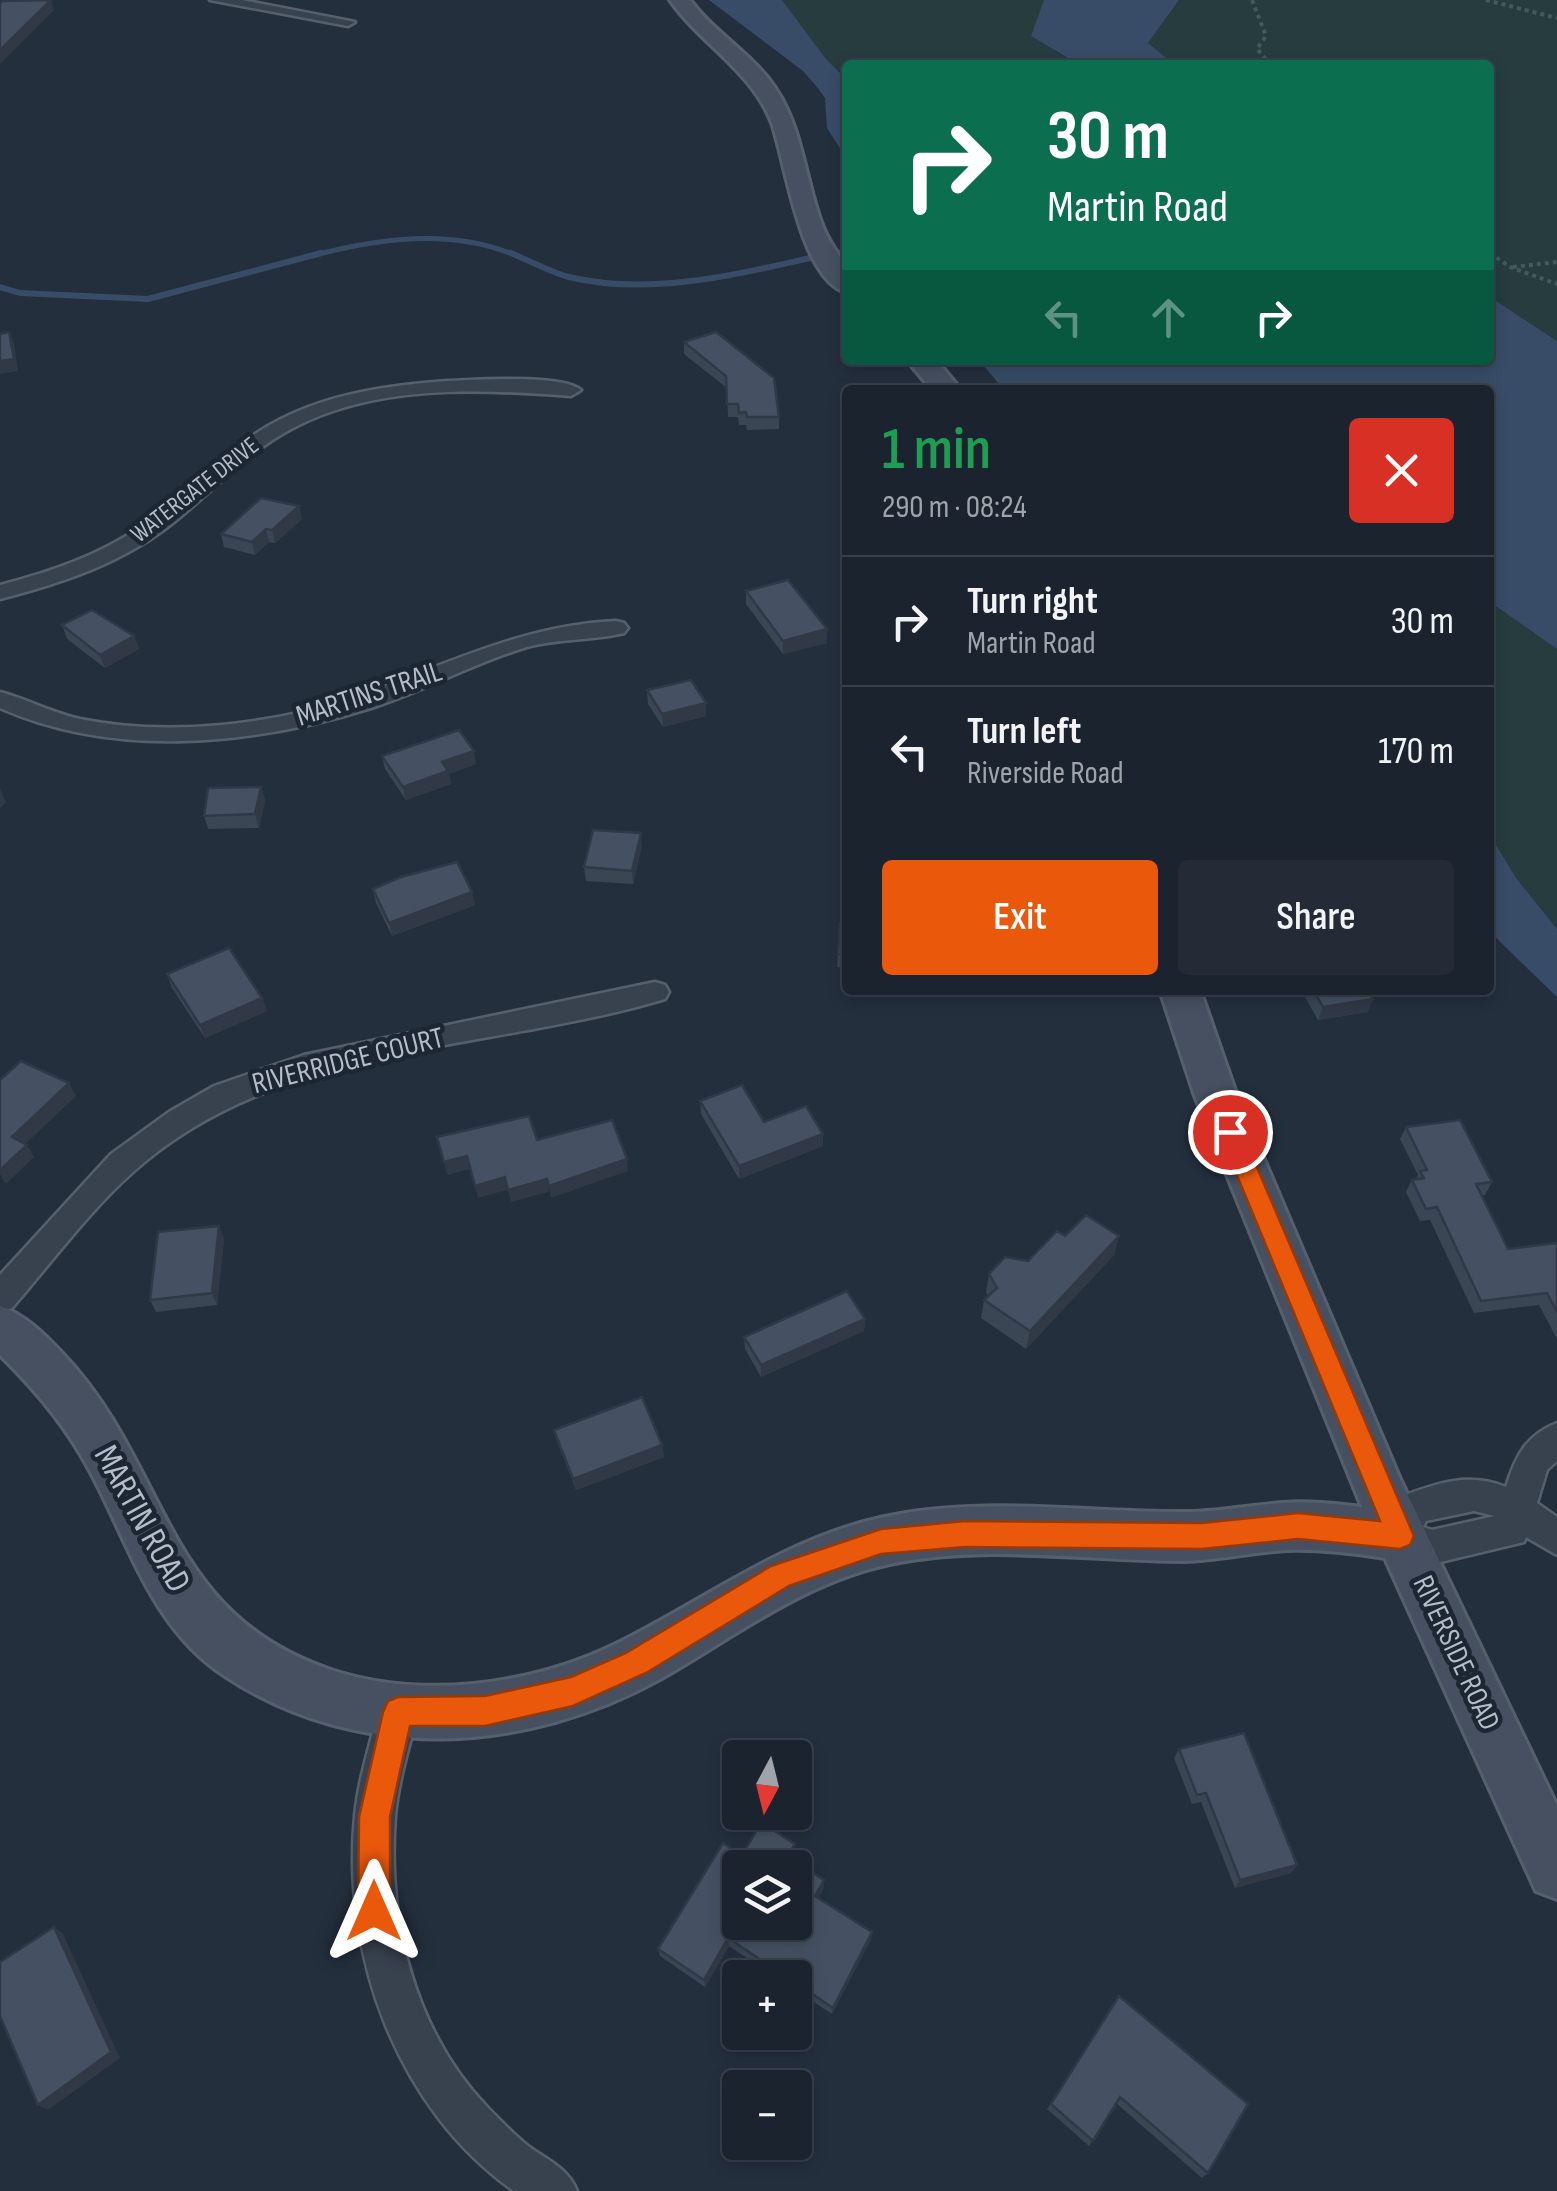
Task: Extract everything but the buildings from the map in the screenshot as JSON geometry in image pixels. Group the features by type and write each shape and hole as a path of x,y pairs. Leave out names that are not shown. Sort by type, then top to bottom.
{"street":[{"path":"216,0 250,2 348,22"},
{"path":"680,0 691,18 769,94 782,120 809,222 842,277"},
{"path":"924,365 942,385"},
{"name":"WATERGATE DRIVE","path":"0,592 118,550 163,520 255,442 326,408 370,397 447,388 516,386 571,390"},
{"name":"MARTINS TRAIL","path":"0,699 49,720 89,728 225,730 305,718 364,702 537,634 576,627 616,628"},
{"name":"RIVERRIDGE COURT","path":"0,1298 122,1163 180,1120 225,1094 304,1066 654,992"},
{"name":"RIVERSIDE ROAD","path":"1182,995 1216,1096 1400,1536 1557,1870"},
{"name":"MARTIN ROAD","path":"0,1326 32,1352 78,1404 110,1458 160,1567 205,1626 242,1656 290,1683 344,1703 398,1712 485,1711 573,1691 636,1663 781,1576 881,1542 965,1534 1202,1536 1298,1526 1400,1536"},
{"path":"1400,1536 1432,1547 1511,1530 1532,1460 1557,1440"},
{"path":"1516,1507 1557,1538"},
{"path":"398,1712 375,1817 374,1911 402,2018 452,2104 524,2174 554,2191"}],"path":[{"path":"1252,0 1266,36 1257,49 1267,60"},
{"path":"1486,0 1557,18"},
{"path":"1494,256 1510,267 1557,284"},
{"path":"1510,267 1557,262"}],"green space":[{"path":"782,0 1044,0 1055,51 1071,60 842,60 842,75"},
{"path":"1179,0 1557,0 1557,341 1494,300 1494,60 1169,60 1148,43"},
{"path":"1494,605 1557,649 1557,929 1516,878 1494,842"}],"water":[{"path":"709,0 782,0 842,75 842,151 827,128 825,98 803,71"},
{"path":"1044,0 1179,0 1148,43 1169,60 1072,60 1031,36"},
{"path":"1494,300 1557,341 1557,649 1494,605 1494,385 1000,385 983,365 1494,365"},
{"path":"1494,842 1516,878 1557,929 1557,997 1494,936"}],"waterway":[{"path":"312,256 363,244 415,239 467,242 517,256"},
{"path":"821,256 842,251"},
{"path":"0,287 20,293 148,299 321,253"},
{"path":"511,253 569,277 635,285 702,280 833,253"}],"route":[{"path":"374,1911 375,1817 398,1712 485,1711 573,1691 636,1663 781,1576 881,1542 965,1534 1202,1536 1298,1526 1400,1536 1230,1132"}]}
